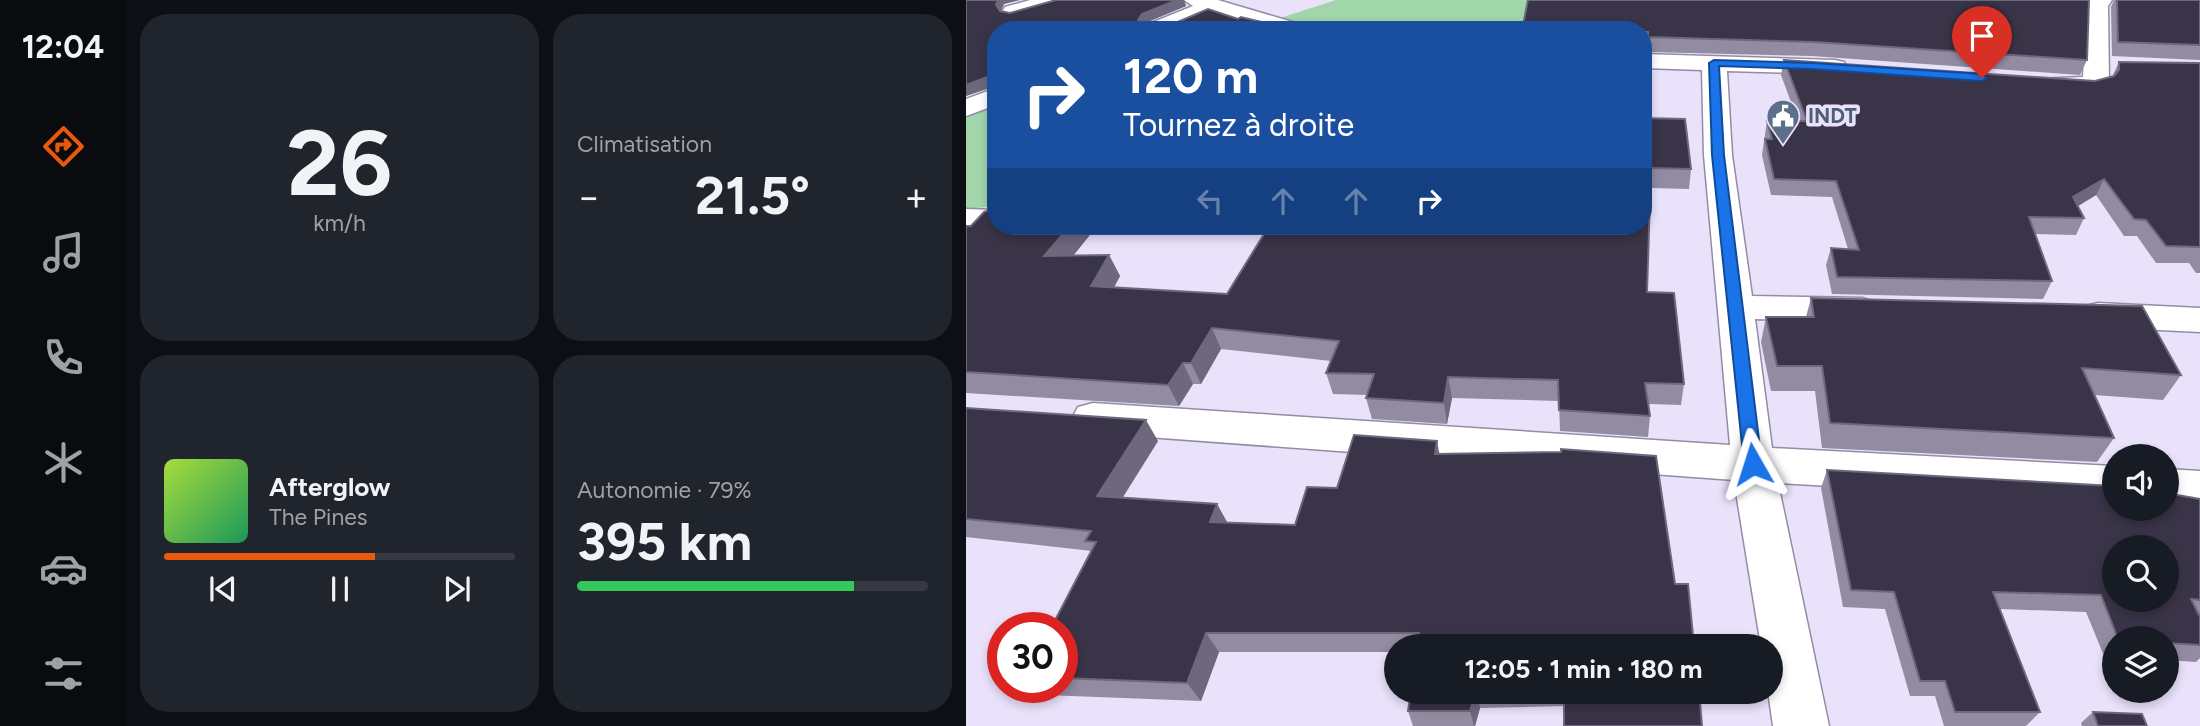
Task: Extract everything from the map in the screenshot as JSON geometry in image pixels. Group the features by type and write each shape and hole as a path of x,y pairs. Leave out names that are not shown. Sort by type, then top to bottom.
{"street":[{"path":"1013,12 1054,0"},
{"path":"2021,81 2096,85 2099,3 2071,0"},
{"path":"1170,21 1202,3 1264,21"},
{"path":"1652,61 1864,69"},
{"path":"1714,63 1718,155 1753,464 1801,726"},
{"path":"2095,66 2121,67"},
{"path":"966,108 987,100"},
{"path":"966,219 987,220"},
{"path":"1735,307 1888,310"},
{"path":"2069,314 2200,320"},
{"path":"1058,416 1753,464 2102,483"},
{"path":"2179,488 2200,489"}],"green space":[{"path":"1336,0 1590,0 1627,21 1285,21 1277,19"},
{"path":"987,104 987,207 966,209 966,112"}],"building":[{"path":"966,0 998,0 996,5 1000,11 1010,13 1056,0 1177,0 1142,14 1138,21 987,21 987,77 966,85"},
{"path":"1528,0 2089,0 2087,60 1815,42 1652,37 1652,21 1524,21"},
{"path":"2117,0 2200,0 2200,45 2118,42"},
{"path":"1208,9 1238,19 1241,17 1258,21 1180,21"},
{"path":"1784,60 2095,81 2114,76 2119,70 2119,62 2200,63 2200,247 2166,246 2146,220 2134,219 2104,179 2073,197 2084,218 2029,217 2052,281 1837,277 1831,248 1859,250 1836,181 1774,179 1765,139 1772,139 1767,121 1807,121"},
{"path":"1652,118 1685,119 1691,169 1652,168"},
{"path":"987,211 987,235 1062,235 1044,256 1109,255 1091,286 1227,294 1263,235 1649,235 1647,292 1674,293 1684,384 1645,383 1650,416 1559,410 1558,380 1448,377 1444,403 1366,398 1374,374 1326,373 1339,341 1212,328 1191,363 1183,363 1168,385 966,372 966,226 971,226"},
{"path":"1811,298 2142,306 2181,375 2082,368 2114,438 1830,423 1822,366 1777,366 1766,317 1814,317"},
{"path":"966,408 1146,420 1097,496 1217,504 1210,522 1295,525 1307,487 1337,488 1354,435 1437,441 1435,454 1561,452 1561,449 1656,456 1675,584 1688,584 1693,634 1206,633 1187,683 1078,679 1078,612 1059,612 1096,542 1085,541 1091,531 966,519"},
{"path":"1827,470 2102,485 2102,521 2179,521 2179,495 2200,499 2200,600 2191,599 2200,617 2200,645 2179,644 2179,626 2113,626 2108,612 2179,612 2179,535 2102,535 2102,598 2101,595 1993,592 2040,712 1955,712 1945,681 1920,681 1894,592 1851,590"},
{"path":"1409,704 1472,704 1470,711 1408,711"},
{"path":"1564,704 1700,704 1702,726 1564,726"},
{"path":"2093,712 2142,714 2147,726 2098,726"}],"place":[{"name":"INDT","path":"1783,146"}],"route":[{"path":"1753,464 1718,155 1714,63 1812,66 1982,78"}]}
